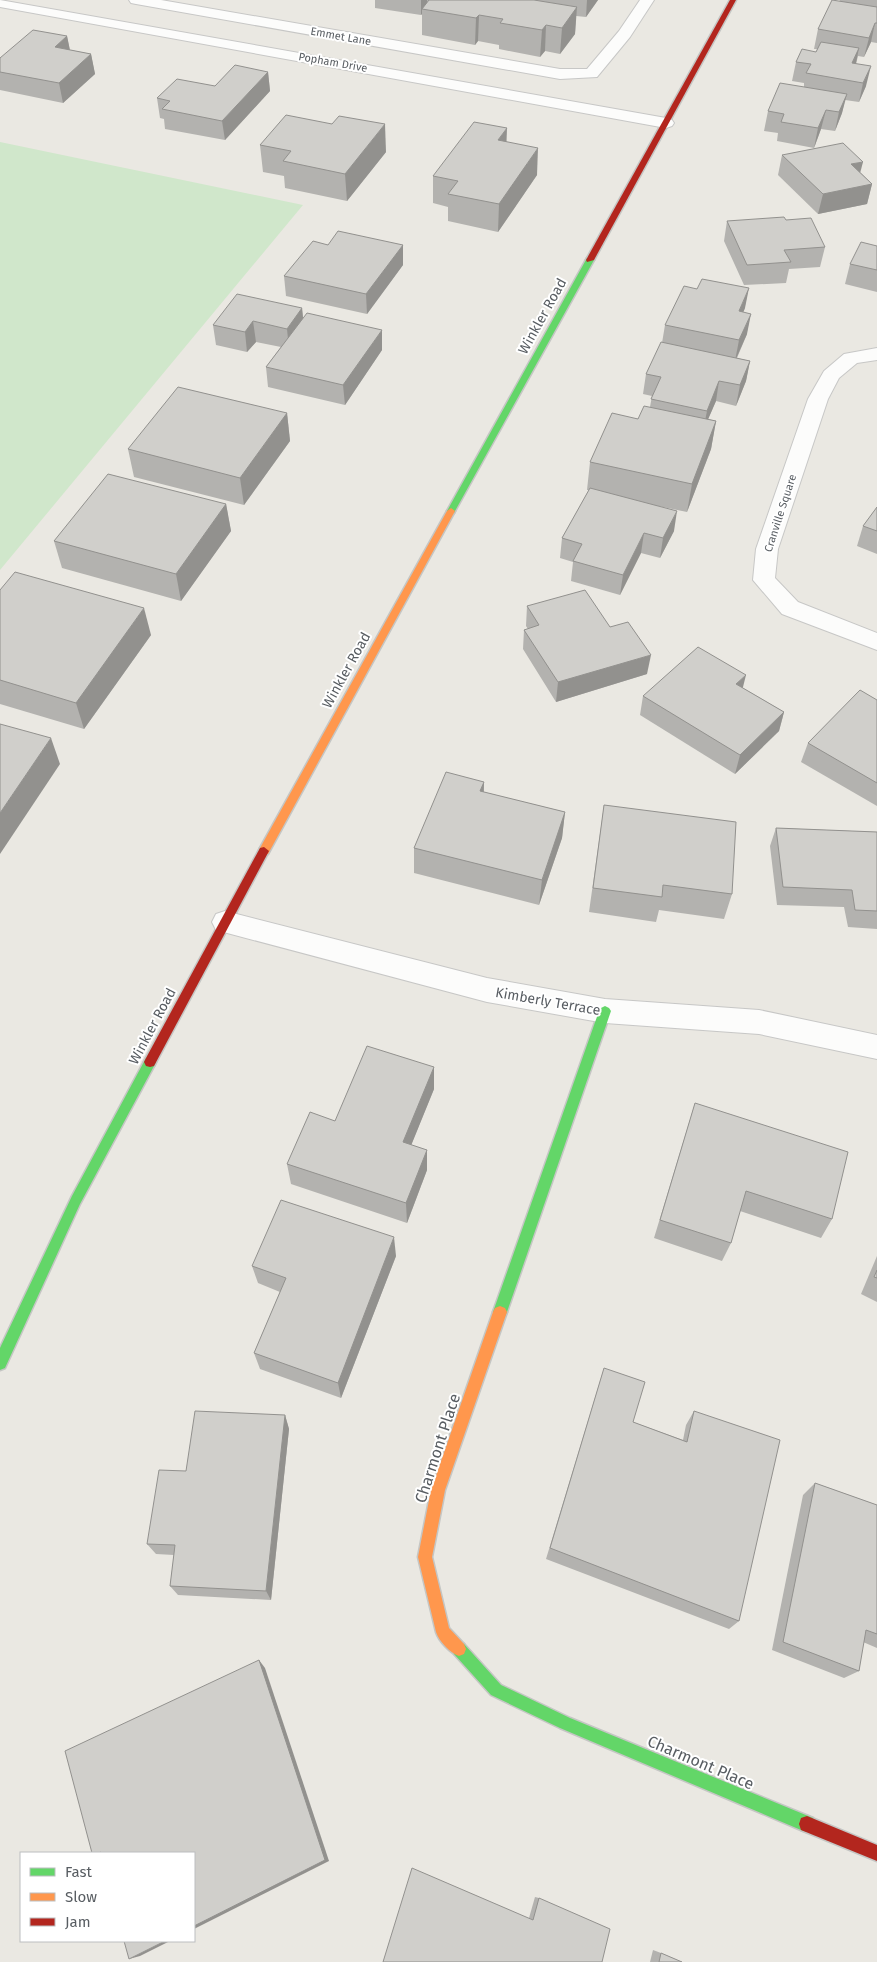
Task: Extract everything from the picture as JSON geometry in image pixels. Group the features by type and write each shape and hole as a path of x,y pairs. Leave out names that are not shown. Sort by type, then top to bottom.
{"street":[{"path":"46,11 58,0"},
{"name":"Emmet Lane","path":"136,0 560,74 590,74 625,34 647,0"},
{"name":"Winkler Road","path":"0,1363 76,1200 225,922 733,0"},
{"name":"Popham Drive","path":"0,3 666,123"},
{"name":"Cranville Square","path":"877,354 851,358 831,375 818,399 767,549 764,580 790,608 877,642"},
{"name":"Kimberly Terrace","path":"225,922 487,990 605,1010 759,1022 877,1047"},
{"name":"Charmont Place","path":"605,1010 438,1490 425,1557 443,1632 496,1690 565,1723 877,1853"}],"green space":[{"path":"0,142 303,205 0,570"}],"building":[{"path":"429,0 534,0 577,7 562,28 546,25 542,30 500,23 503,19 479,15 476,18 422,9"},
{"path":"832,0 877,7 877,23 875,23 869,38 818,29"},
{"path":"33,30 67,36 55,47 91,54 59,83 0,72 0,58"},
{"path":"821,42 859,48 852,63 871,66 863,83 806,73 811,64 796,62 802,49 816,52"},
{"path":"235,65 268,72 222,121 162,109 170,101 157,98 177,79 215,86"},
{"path":"780,83 847,94 839,112 826,110 818,128 781,122 784,114 768,111"},
{"path":"286,115 332,124 339,116 385,124 345,174 283,161 291,151 260,145"},
{"path":"474,122 507,128 498,140 538,148 499,204 448,194 458,181 433,176"},
{"path":"843,143 863,162 851,164 872,184 823,194 782,155"},
{"path":"784,217 786,220 811,218 825,247 784,250 791,262 747,265 727,221"},
{"path":"338,231 403,245 366,294 284,276 313,241 328,245"},
{"path":"861,242 877,246 877,270 850,264"},
{"path":"702,279 749,288 739,311 751,314 739,340 665,325 684,286 697,289"},
{"path":"237,294 302,308 287,329 253,321 245,332 213,325"},
{"path":"307,313 382,330 343,385 266,367"},
{"path":"661,342 750,361 740,385 719,381 707,411 651,399 661,377 646,374"},
{"path":"178,387 287,413 240,478 128,449"},
{"path":"644,406 716,421 692,484 590,462 612,413 638,419"},
{"path":"108,474 226,504 176,574 54,541"},
{"path":"590,488 677,511 663,538 644,533 623,575 573,561 582,544 562,538"},
{"path":"877,507 877,531 863,526"},
{"path":"15,572 144,608 76,703 0,680 0,590"},
{"path":"585,590 610,627 628,622 651,655 558,682 524,630 539,625 527,606"},
{"path":"698,647 746,675 736,684 784,712 740,755 643,696"},
{"path":"860,690 877,700 877,783 808,743"},
{"path":"0,724 51,738 0,813"},
{"path":"446,772 484,782 480,791 565,812 542,880 414,848"},
{"path":"604,805 736,822 732,894 663,885 662,897 593,888"},
{"path":"776,828 877,832 877,911 855,910 852,890 783,887"},
{"path":"367,1046 434,1067 403,1142 427,1150 406,1203 287,1164 310,1112 335,1121"},
{"path":"695,1103 848,1152 832,1219 746,1191 731,1243 660,1220"},
{"path":"281,1200 394,1237 338,1383 254,1353 286,1278 252,1266"},
{"path":"604,1368 645,1382 633,1422 687,1442 694,1411 780,1440 739,1621 550,1548"},
{"path":"195,1411 285,1415 266,1591 170,1586 175,1545 147,1544 159,1470 186,1471"},
{"path":"815,1483 877,1505 877,1634 866,1630 859,1671 783,1642"},
{"path":"259,1660 325,1860 195,1925 195,1852 92,1852 65,1751"},
{"path":"412,1868 533,1920 539,1898 610,1929 602,1962 383,1962"},
{"path":"124,1942 163,1942 129,1959"},
{"path":"661,1953 682,1962 659,1962"}],"traffic: fast":[{"path":"451,511 590,260"},
{"path":"500,1312 605,1011"},
{"path":"0,1363 76,1200 150,1062"},
{"path":"459,1649 496,1690 565,1723 807,1824"}],"traffic: slow":[{"path":"264,851 451,511"},
{"path":"459,1649 443,1632 425,1557 438,1490 500,1312"}],"traffic: jam":[{"path":"590,260 733,0"},
{"path":"150,1062 264,851"},
{"path":"807,1824 877,1853"}]}
